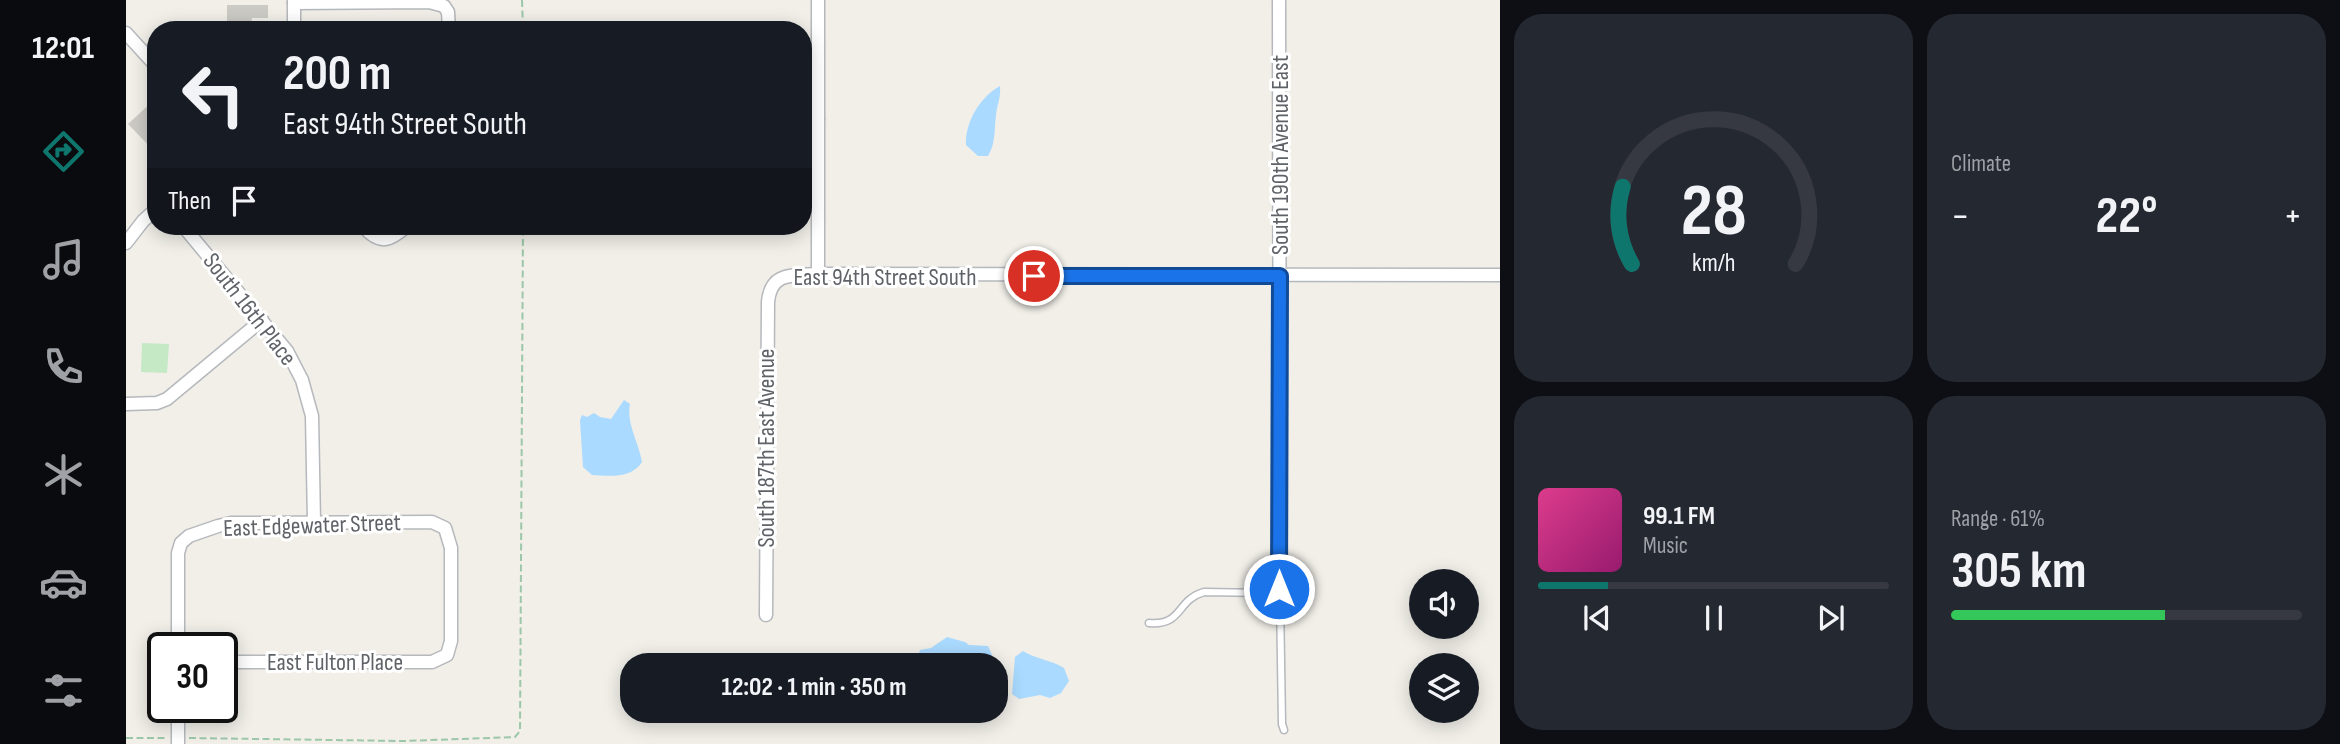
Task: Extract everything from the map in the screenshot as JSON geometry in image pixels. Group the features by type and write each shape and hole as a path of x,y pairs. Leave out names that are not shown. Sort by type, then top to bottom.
{"street":[{"path":"818,0 818,274"},
{"name":"South 190th Avenue East","path":"1279,0 1280,594"},
{"path":"294,21 294,1 429,2 444,6 448,12 448,21"},
{"path":"126,33 147,56"},
{"path":"812,120 818,120"},
{"path":"126,243 147,217"},
{"name":"South 16th Place","path":"191,235 296,365 310,405 313,431 314,523"},
{"path":"374,235 383,240 395,235"},
{"name":"East 94th Street South","path":"774,281 818,274 1500,275"},
{"name":"South 187th East Avenue","path":"766,615 766,331 769,291 774,281"},
{"path":"126,404 167,399 262,320"},
{"name":"East Edgewater Street","path":"178,632 178,554 181,543 194,534 225,524 432,522 445,528 451,548 451,641 447,655"},
{"name":"East Fulton Place","path":"238,662 432,662 447,655"},
{"path":"178,723 178,741"}],"lane":[{"path":"1149,623 1162,624 1172,620 1195,595 1205,592 1280,594"},
{"name":"South 190th Avenue East","path":"1280,594 1284,730"}],"path":[{"path":"522,0 523,21"},
{"path":"126,738 178,741 404,741 515,737 520,731 523,235"}],"green space":[{"path":"142,343 169,344 167,373 141,372"}],"water":[{"path":"1000,86 992,146 988,156 978,156 966,145 968,128 980,103"},
{"path":"624,400 630,404 631,426 642,462 626,474 592,475 583,467 582,415 587,417 594,413 611,419"},
{"path":"947,637 969,645 988,646 991,653 919,653 920,650 931,648"},
{"path":"1023,651 1064,668 1069,681 1061,693 1050,698 1040,695 1019,699 1012,694 1015,657"}],"building":[{"path":"227,5 268,5 268,18 227,21"},
{"path":"147,107 147,144 128,124"}],"route":[{"path":"1034,276 1280,276 1279,589"}]}
